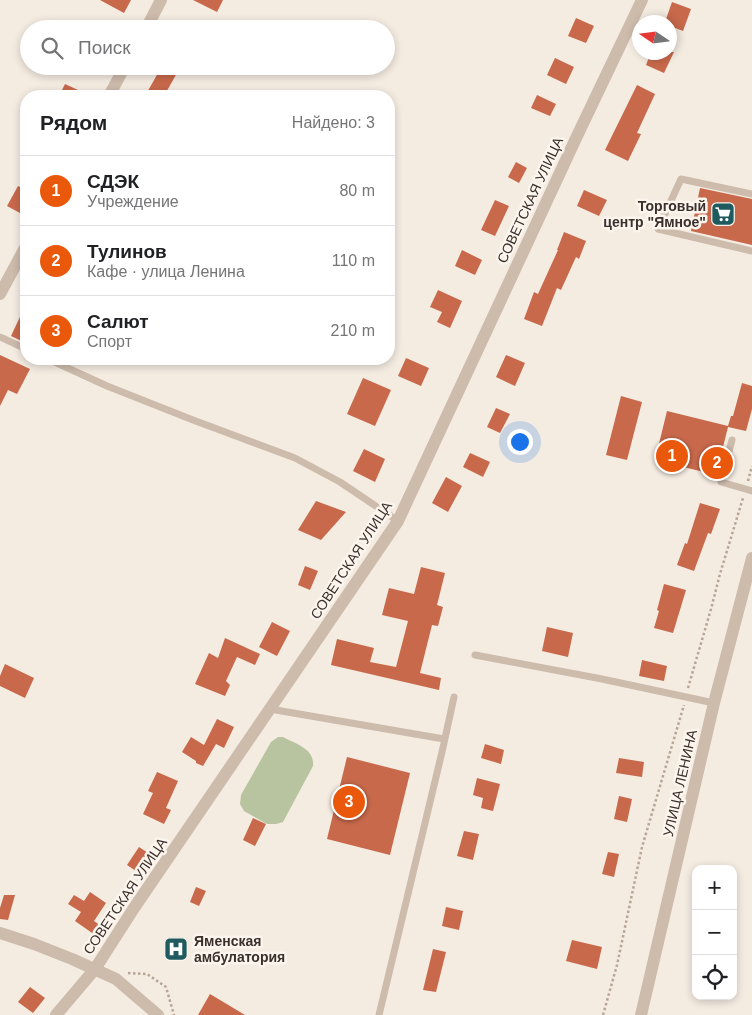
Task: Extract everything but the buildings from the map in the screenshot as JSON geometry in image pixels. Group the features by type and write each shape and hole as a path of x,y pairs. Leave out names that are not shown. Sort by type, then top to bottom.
{"street":[{"path":"151,20 161,0"},
{"name":"СОВЕТСКАЯ УЛИЦА","path":"56,1015 95,969 134,908 398,520 642,0"},
{"path":"111,90 120,75"},
{"path":"0,294 20,257"},
{"name":"УЛИЦА ЛЕНИНА","path":"641,1015 714,703 752,558"},
{"path":"0,933 72,959 116,979 158,1015"}],"lane":[{"path":"752,194 681,179 658,229 752,251"},
{"path":"0,337 20,346"},
{"path":"61,365 115,389 295,458 340,482 398,520"},
{"path":"732,440 721,482 749,490"},
{"path":"475,655 714,703"},
{"path":"379,1015 454,697"},
{"path":"270,709 444,739"}],"path":[{"path":"603,1015 617,965 642,847 720,574 749,490 752,466"}],"green space":[{"path":"278,737 283,737 308,751 313,760 313,766 283,822 267,824 244,811 240,804 241,795 271,742"}],"place":[{"name":"Торговый центр \"Ямное\"","path":"723,214"},
{"name":"СДЭК","path":"672,456"},
{"name":"Тулинов","path":"717,463"},
{"name":"Салют","path":"349,802"},
{"name":"Яменская амбулатория","path":"176,949"}]}
